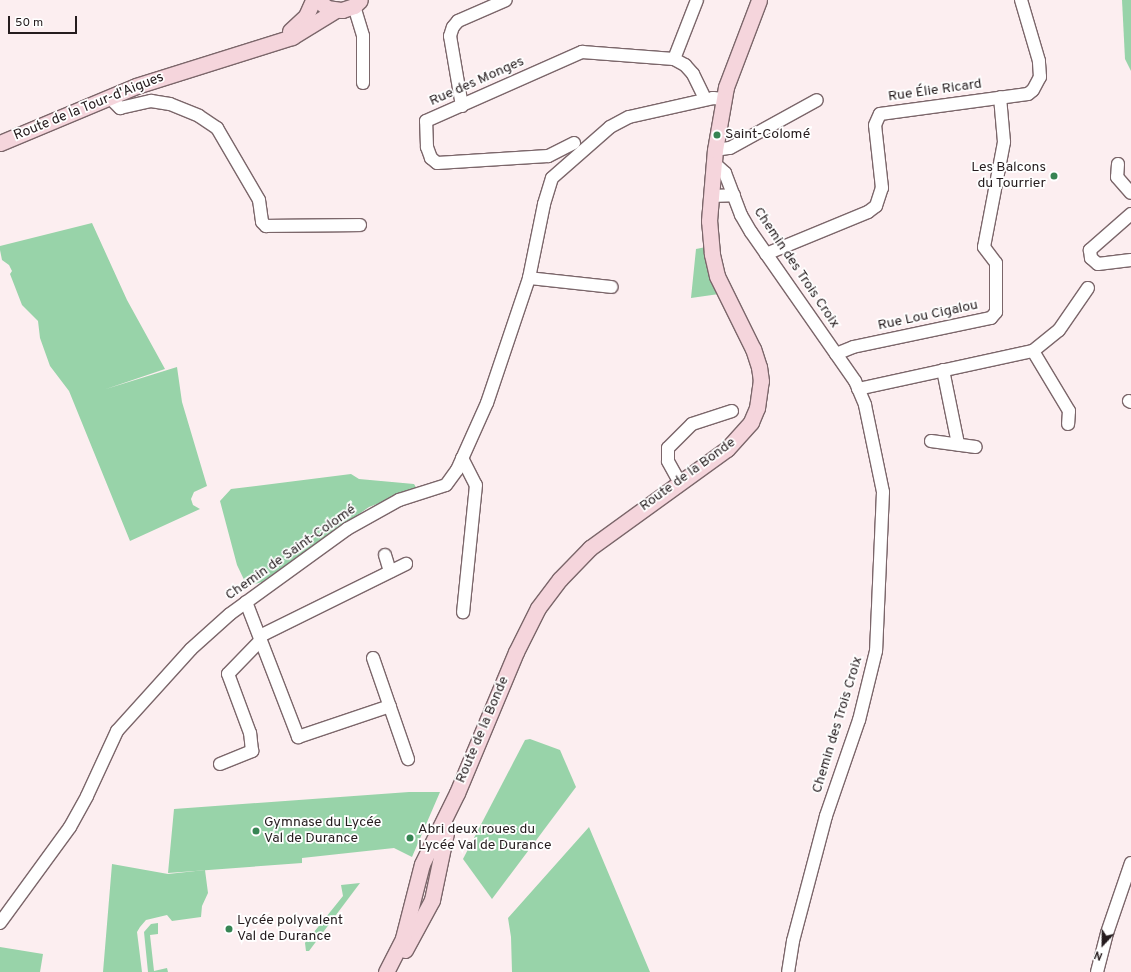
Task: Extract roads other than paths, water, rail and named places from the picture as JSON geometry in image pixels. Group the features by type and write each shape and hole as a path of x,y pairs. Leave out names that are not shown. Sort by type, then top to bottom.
{"main road":[{"name":"Route de la Tour-d'Aigues","path":"271,44 302,21 313,0"},
{"path":"318,0 327,8 336,10"},
{"name":"Route de la Bonde","path":"386,972 403,938 422,864 457,793 527,627 546,596 590,548 680,483 741,436 751,422 757,408 761,381 753,349 725,295 715,266 709,234 715,156 723,99 759,0"},
{"name":"Route de la Tour-d'Aigues","path":"0,143 109,96 156,79 271,44 292,36 336,10 359,2"},
{"name":"Route de la Bonde","path":"394,972 432,900 441,846 457,793"}],"street":[{"path":"462,106 450,36 453,27 458,21 506,0"},
{"path":"697,0 674,59 685,65 693,74 705,99"},
{"name":"Rue Élie Ricard","path":"766,254 868,212 876,206 882,188 875,125 880,114 1028,94 1036,86 1040,77 1039,61 1020,0"},
{"path":"359,2 363,36 363,83"},
{"name":"Rue des Monges","path":"574,143 548,156 437,163 431,158 427,147 426,121 582,52 674,59"},
{"path":"109,96 120,108 151,101 170,104 199,116 217,128 259,200 262,222 266,226 360,225"},
{"name":"Rue Lou Cigalou","path":"836,354 853,347 991,318 996,312 996,263 984,247 1004,142 1000,97"},
{"name":"Chemin de Saint-Colomé","path":"0,923 70,827 87,796 117,731 192,648 246,602 347,529 399,500 446,485 462,458 487,403 529,278 544,204 552,178 610,127 629,117 705,99 723,99"},
{"path":"715,156 817,100"},
{"name":"Chemin des Trois Croix","path":"715,156 725,173 741,215 766,254 836,354 858,389 865,405 883,492 876,651 859,720 826,816 793,941 788,972"},
{"path":"1118,164 1118,177 1131,193"},
{"path":"711,196 734,195"},
{"path":"1131,214 1090,250 1091,258 1098,264 1131,260"},
{"path":"529,278 612,287"},
{"path":"858,389 1033,351 1060,330 1088,288"},
{"path":"1033,351 1069,411 1068,424"},
{"path":"942,370 958,444"},
{"path":"680,483 668,461 668,448 692,424 732,411"},
{"path":"931,441 976,447"},
{"path":"462,458 476,485 464,612"},
{"path":"385,555 390,571"},
{"path":"220,764 252,751 250,733 228,674 260,638 406,564"},
{"path":"246,602 298,737 390,706"},
{"path":"373,658 408,759"},
{"path":"1097,972 1107,933 1131,864"}],"place":[{"name":"Saint-Colomé","path":"717,135"},
{"name":"Les Balcons du Tourrier","path":"1054,176"},
{"name":"Gymnase du Lycée Val de Durance","path":"256,831"},
{"name":"Abri deux roues du Lycée Val de Durance","path":"410,838"},
{"name":"Lycée polyvalent Val de Durance","path":"229,929"}]}
